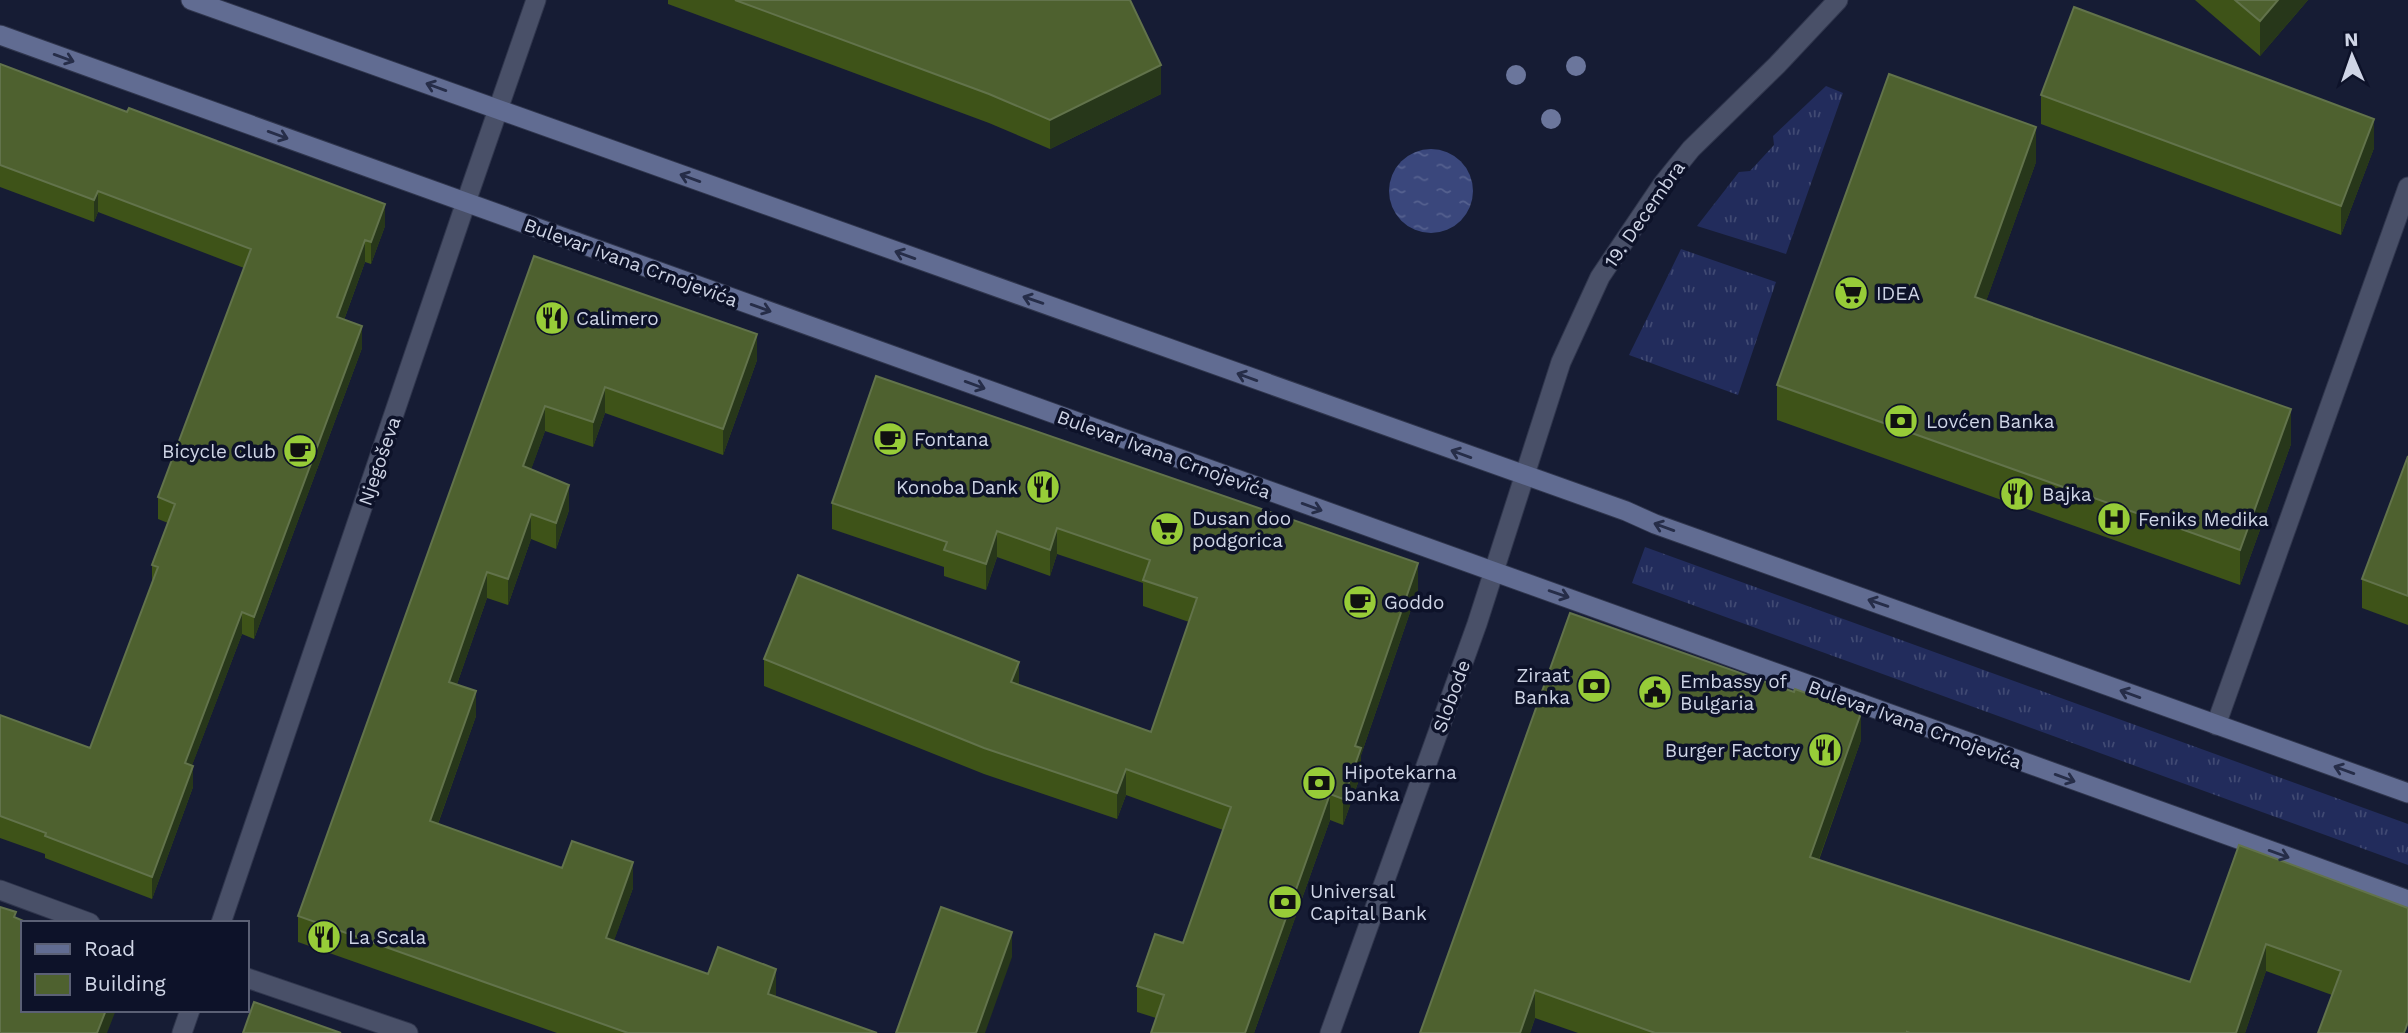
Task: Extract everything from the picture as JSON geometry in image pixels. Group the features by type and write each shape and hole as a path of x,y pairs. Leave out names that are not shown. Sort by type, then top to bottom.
{"main road":[{"path":"191,0 2408,793"},
{"name":"Bulevar Ivana Crnojevića","path":"0,34 2408,901"}],"street":[{"name":"Njegoševa","path":"222,921 536,0"},
{"name":"19. Decembra","path":"1525,477 1561,362 1600,277 1620,246 1691,149 1777,65 1838,0"},
{"path":"2216,725 2408,187"},
{"name":"Slobode","path":"1331,1033 1525,477"},
{"path":"0,890 85,921"},
{"path":"248,978 408,1033"},
{"path":"182,1033 189,1012"}],"green space":[{"path":"1826,86 1843,93 1786,254 1697,226 1739,172 1750,171 1774,145 1773,136"},
{"path":"1681,249 1776,282 1738,395 1629,355"},
{"path":"1645,547 2408,824 2408,865 1632,583"}],"water":[{"path":"1431,149 1447,152 1461,161 1470,175 1473,191 1470,207 1461,221 1447,230 1431,233 1415,230 1401,221 1392,207 1389,191 1392,175 1401,161 1415,152"}],"building":[{"path":"735,0 1130,0 1161,65 1050,120 989,94"},
{"path":"2235,0 2278,0 2260,21"},
{"path":"2074,7 2374,119 2341,206 2041,95"},
{"path":"0,64 127,112 129,108 385,204 371,242 365,240 337,317 362,326 254,617 242,612 185,763 193,766 152,877 0,816 0,715 90,748 158,567 152,565 175,504 158,497 251,249 98,191 94,200 0,165"},
{"path":"1889,74 2036,127 1975,297 2291,409 2240,550 1777,385"},
{"path":"534,256 757,334 723,429 605,387 593,422 545,406 523,466 569,485 556,523 531,514 508,579 487,572 449,682 476,691 430,821 562,868 572,841 633,862 606,938 708,974 718,947 776,969 768,994 877,1033 628,1033 298,916"},
{"path":"876,376 1418,563 1355,746 1361,748 1343,799 1330,794 1245,1033 1151,1033 1164,995 1137,986 1155,934 1183,943 1231,807 1126,769 1117,793 984,748 764,659 798,575 1019,662 1011,682 1151,732 1197,598 1143,580 1150,560 1057,528 1050,550 997,531 986,564 944,550 947,542 832,503"},
{"path":"2408,456 2408,596 2362,579"},
{"path":"1570,613 1861,713 1810,857 2190,982 2239,845 2408,908 2408,1022 2404,1033 2318,1033 2341,971 2266,944 2236,1033 1655,1033 1535,990 1520,1033 1420,1033"},
{"path":"0,907 16,912 14,917 23,921 21,921 21,1012 105,1012 97,1033 0,1033"},
{"path":"941,907 1012,932 976,1033 896,1033"},
{"path":"254,1002 341,1033 243,1033"}],"place":[{"name":"IDEA","path":"1851,293"},
{"name":"Calimero","path":"552,318"},
{"name":"Lovćen Banka","path":"1901,421"},
{"name":"Fontana","path":"890,439"},
{"name":"Bicycle Club","path":"300,451"},
{"name":"Konoba Dank","path":"1043,487"},
{"name":"Bajka","path":"2017,494"},
{"name":"Feniks Medika","path":"2114,519"},
{"name":"Dusan doo podgorica","path":"1167,529"},
{"name":"Goddo","path":"1360,602"},
{"name":"Ziraat Banka","path":"1594,686"},
{"name":"Embassy of Bulgaria","path":"1655,692"},
{"name":"Burger Factory","path":"1825,750"},
{"name":"Hipotekarna banka","path":"1319,783"},
{"name":"Universal Capital Bank","path":"1285,902"},
{"name":"La Scala","path":"324,937"}]}
